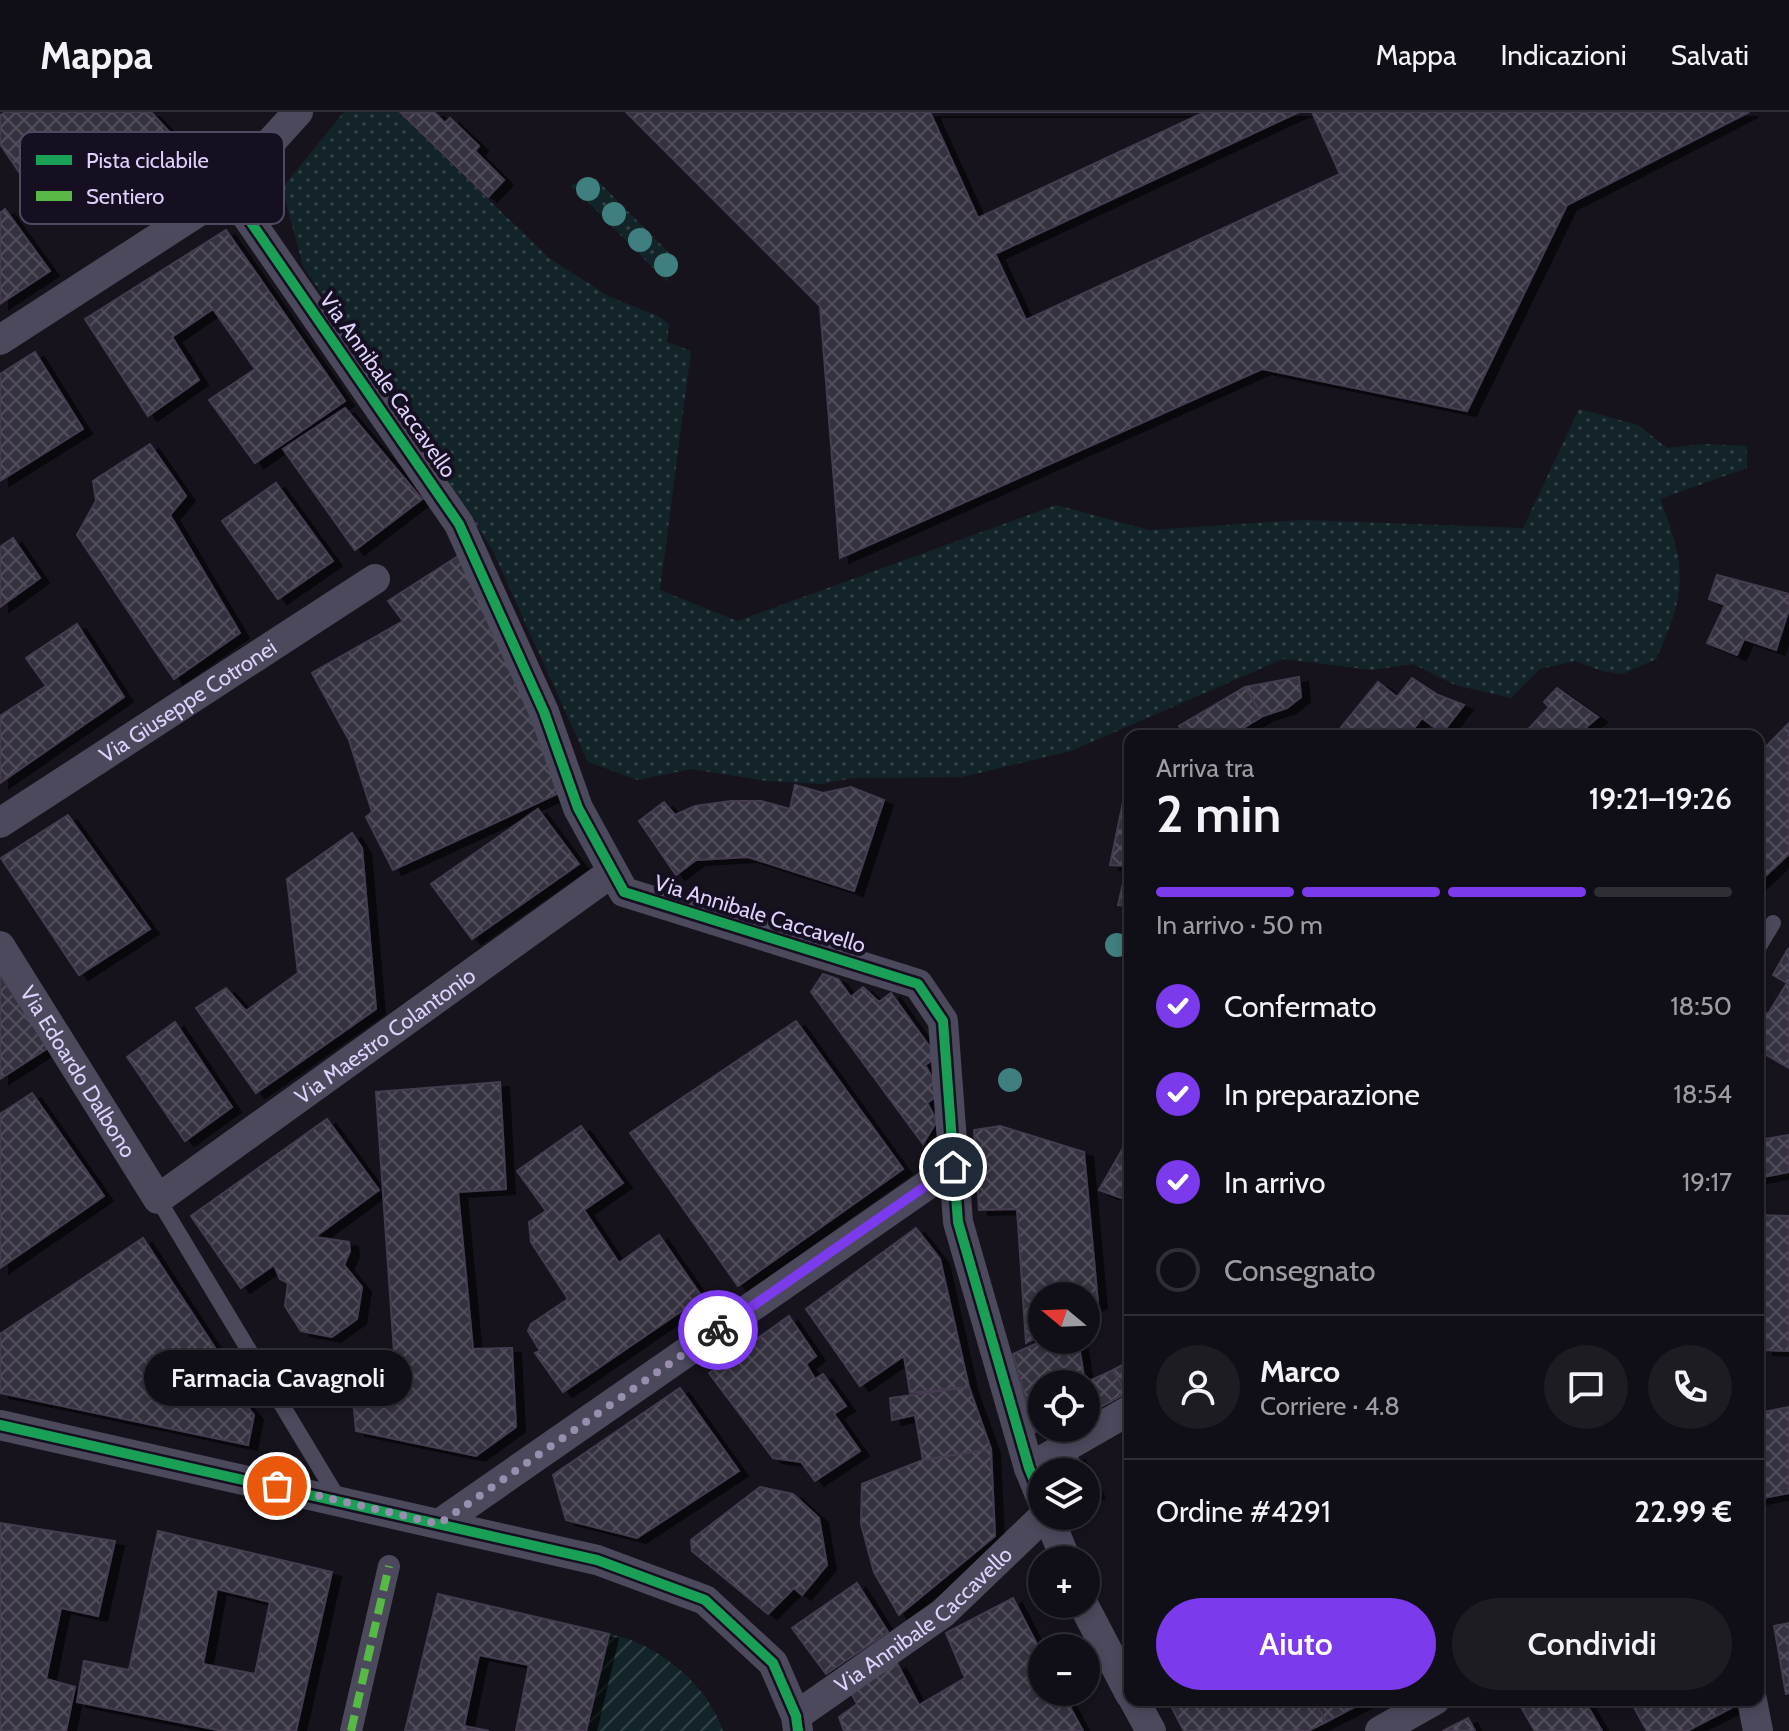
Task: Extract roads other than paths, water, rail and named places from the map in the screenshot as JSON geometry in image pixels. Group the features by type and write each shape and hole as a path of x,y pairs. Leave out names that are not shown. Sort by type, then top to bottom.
{"street":[{"path":"280,132 298,112"},
{"path":"0,340 175,224"},
{"name":"Via Annibale Caccavello","path":"252,224 459,524 544,712 578,808 624,892 918,984 943,1021 958,1222 1028,1465"},
{"name":"Via Giuseppe Cotronei","path":"0,823 375,579"},
{"name":"Via Maestro Colantonio","path":"158,1199 611,873"},
{"name":"Via Edoardo Dalbono","path":"0,946 158,1199"},
{"path":"439,1524 953,1167"},
{"path":"1046,1458 1124,1413"},
{"path":"0,1425 597,1560 705,1600 773,1663 797,1724"},
{"name":"Via Annibale Caccavello","path":"797,1724 943,1613 1031,1530"},
{"path":"351,1731 389,1566"},
{"path":"1090,1618 1124,1683"},
{"path":"1137,1706 1151,1731"},
{"path":"1380,1731 1424,1706"},
{"path":"1753,1706 1758,1731"}],"lane":[{"path":"1764,938 1773,923"},
{"path":"158,1199 339,1500"}],"place":[{"name":"Farmacia Cavagnoli","path":"277,1486"}]}
